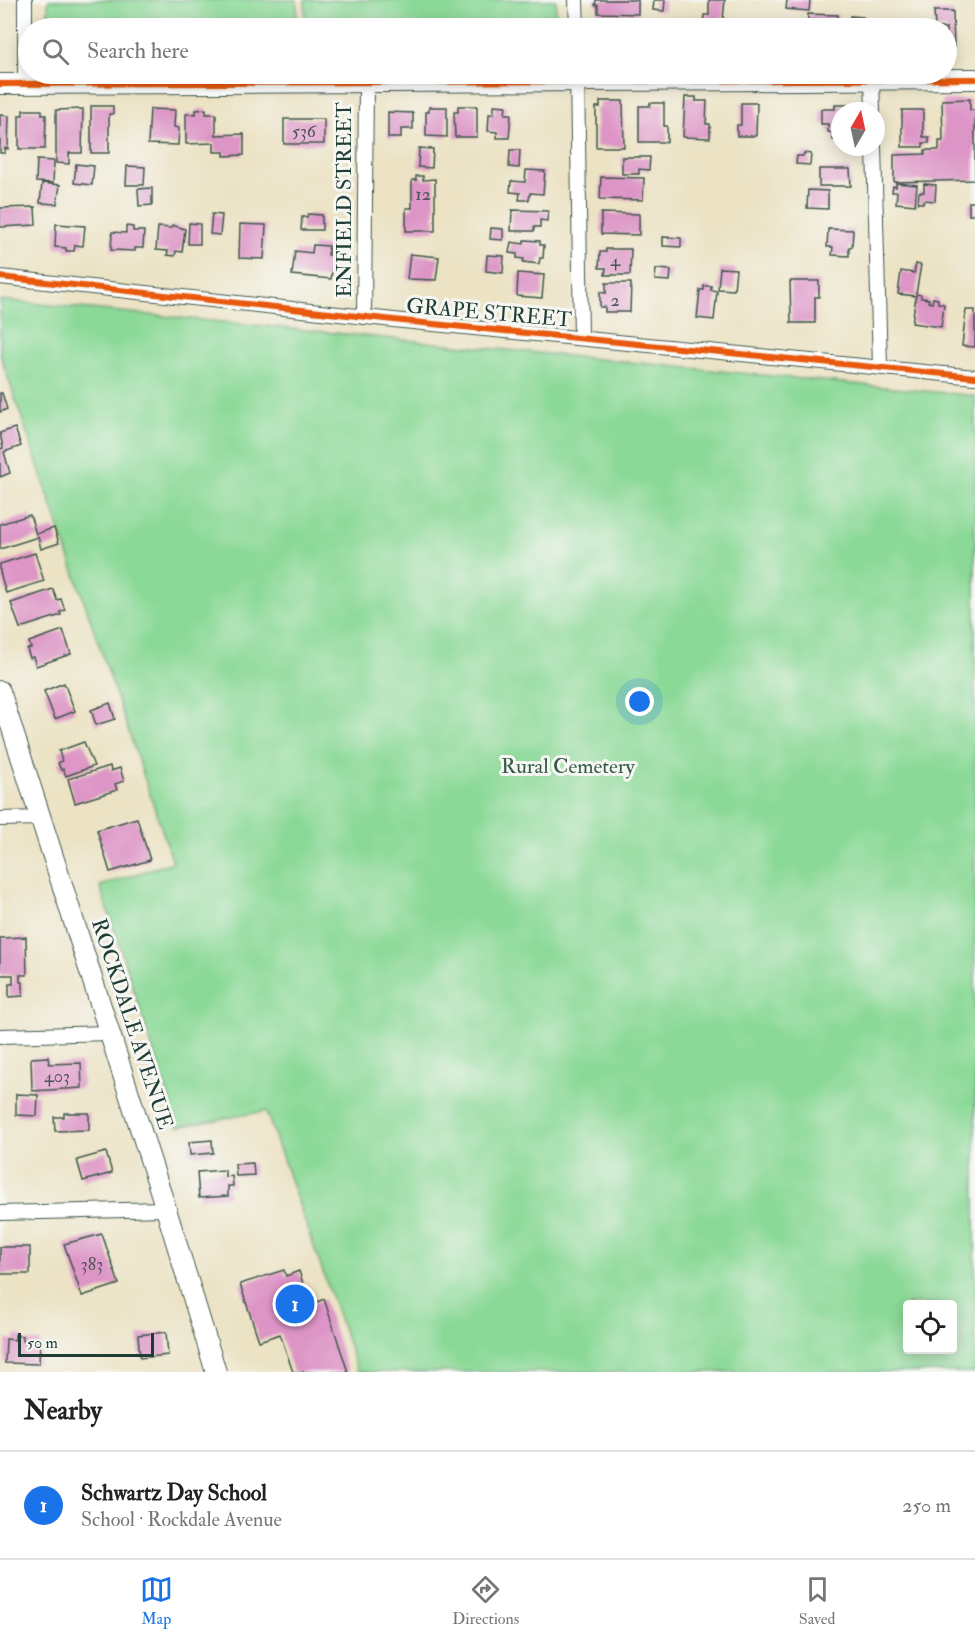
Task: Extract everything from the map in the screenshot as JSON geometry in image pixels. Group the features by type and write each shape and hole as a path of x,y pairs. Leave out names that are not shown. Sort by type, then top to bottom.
{"street":[{"path":"25,0 25,18"},
{"path":"576,0 577,18"},
{"path":"957,80 975,80"},
{"path":"0,84 26,84"},
{"name":"ENFIELD STREET","path":"364,317 366,84"},
{"path":"577,84 581,338"},
{"path":"872,84 873,102"},
{"path":"874,156 880,366"},
{"name":"GRAPE STREET","path":"0,277 364,317 975,377"},
{"name":"ROCKDALE AVENUE","path":"0,691 216,1372"},
{"path":"0,819 41,818"},
{"path":"0,1036 109,1033"},
{"path":"0,1213 166,1209"}],"green space":[{"path":"48,0 297,0 297,18 48,18"},
{"path":"305,0 556,0 556,18 305,18"},
{"name":"Rural Cemetery","path":"0,300 975,396 975,1372 358,1372 266,1111 178,1127 100,886 173,862 0,354"}],"building":[{"path":"596,0 638,0 638,14 598,13"},
{"path":"654,0 665,0 664,11 653,10"},
{"path":"709,0 725,0 723,18 704,18 704,15 709,15"},
{"path":"787,0 810,0 809,11 786,9"},
{"path":"934,11 953,11 953,18 934,18"},
{"path":"808,14 838,15 838,18 808,18"},
{"path":"685,97 696,97 696,101 707,101 706,124 710,124 710,138 683,137"},
{"path":"970,99 970,110 975,110 975,180 894,182 894,155 925,154 925,150 939,150 939,141 943,141 942,100"},
{"path":"600,101 623,101 624,147 596,147 596,107 600,107"},
{"path":"650,103 664,103 667,142 639,142 639,106 650,106"},
{"path":"741,103 757,103 756,136 737,136 737,125 741,125"},
{"path":"494,105 506,106 505,114 511,114 509,138 497,138 497,132 488,131 489,114 494,114"},
{"path":"91,106 113,106 113,114 109,114 109,153 91,153"},
{"path":"458,106 477,106 477,137 455,137 454,112 458,112"},
{"path":"429,107 447,107 447,137 426,136 426,112 429,112"},
{"path":"83,109 82,153 69,153 69,164 56,163 56,110"},
{"path":"150,109 175,110 174,127 179,128 178,145 148,144"},
{"path":"206,109 206,114 216,114 216,135 244,134 244,155 224,156 224,152 214,152 214,143 186,144 186,114 196,114 196,110"},
{"path":"821,109 831,109 831,133 828,132 828,124 821,124"},
{"path":"23,110 42,110 42,115 46,115 45,149 19,149 19,115 23,115"},
{"path":"902,110 923,110 923,137 929,137 929,143 923,143 923,147 902,147"},
{"path":"388,112 413,113 413,129 401,129 401,138 388,138"},
{"path":"0,115 9,116 8,149 5,148 5,153 0,153"},
{"path":"284,119 324,119 324,144 284,144"},
{"path":"419,148 433,149 432,168 418,167"},
{"path":"510,150 520,150 519,168 509,167"},
{"path":"804,153 811,154 810,165 796,164 797,156 803,156"},
{"path":"622,157 650,157 649,170 639,169 639,174 622,174"},
{"path":"37,160 54,161 53,183 36,182"},
{"path":"76,164 94,166 92,185 74,183"},
{"path":"127,166 145,167 144,185 126,185"},
{"path":"819,169 850,169 851,186 819,186"},
{"path":"526,170 545,171 543,194 530,193 529,200 519,200 520,193 510,192 511,181 525,182"},
{"path":"416,176 423,176 423,180 435,179 435,231 406,231 406,208 412,208 412,180 416,180"},
{"path":"601,177 644,178 643,200 600,199"},
{"path":"42,183 60,185 57,204 40,203"},
{"path":"896,183 917,185 915,205 896,203 897,192 892,192"},
{"path":"924,184 936,185 935,201 924,200 923,203 918,203 919,192 924,192"},
{"path":"152,188 152,205 139,206 138,189"},
{"path":"808,190 828,191 828,209 807,208"},
{"path":"969,202 975,202 975,215 969,215"},
{"path":"35,207 36,225 0,227 0,208"},
{"path":"512,210 548,211 547,221 540,220 540,227 534,227 534,231 511,231"},
{"path":"601,213 639,214 639,235 601,234"},
{"path":"212,214 222,215 220,235 210,234"},
{"path":"308,214 322,215 322,230 301,230 302,217 307,217"},
{"path":"189,223 200,224 200,244 188,244"},
{"path":"56,224 85,226 83,246 75,245 74,251 55,247"},
{"path":"240,224 266,225 264,259 239,258"},
{"path":"172,225 185,229 182,252 176,251 175,256 167,255 168,251 156,250 158,227 172,228"},
{"path":"126,226 133,227 133,231 144,231 143,248 135,248 135,251 111,250 112,232 126,233"},
{"path":"491,228 503,229 503,240 490,239"},
{"path":"828,229 853,230 849,256 832,255 833,247 827,247"},
{"path":"663,237 681,238 681,247 663,246"},
{"path":"524,240 540,241 540,245 544,245 543,258 540,258 539,264 523,262 524,259 517,258 517,254 509,253 511,242 524,244"},
{"path":"313,245 329,246 328,255 334,256 331,279 292,275 295,251 312,253"},
{"path":"606,249 631,249 630,275 605,275 606,268 599,268 600,252 606,252"},
{"path":"410,254 439,257 436,280 407,279"},
{"path":"487,255 504,256 503,273 486,271"},
{"path":"916,264 921,265 916,294 921,295 921,298 929,299 928,302 932,303 933,298 938,299 938,303 944,304 941,327 912,323 916,296 898,294 901,271 914,273"},
{"path":"720,268 736,269 734,290 718,289"},
{"path":"656,269 671,270 670,281 655,280"},
{"path":"518,273 544,275 542,298 517,296"},
{"path":"790,281 819,281 819,297 815,297 815,323 791,323"},
{"path":"606,283 631,283 630,312 605,312 605,307 600,307 600,292 606,293"},
{"path":"704,286 711,286 711,290 717,291 714,320 697,318 700,290 704,290"},
{"path":"966,310 975,310 975,347 962,346"},
{"path":"0,393 2,393 7,409 0,412"},
{"path":"15,428 21,446 4,452 10,473 0,477 0,449 3,448 0,433"},
{"path":"30,515 36,534 54,528 59,543 41,549 38,537 0,549 0,524"},
{"path":"35,553 44,581 6,593 0,564"},
{"path":"53,589 57,600 61,599 65,610 60,612 61,615 20,628 11,603"},
{"path":"63,630 71,654 36,666 27,649 31,648 29,642"},
{"path":"64,683 75,711 55,719 44,691"},
{"path":"110,703 115,719 96,725 91,710"},
{"path":"84,742 94,766 66,776 58,763 62,761 59,751"},
{"path":"110,766 111,771 120,768 124,781 115,784 117,790 75,803 68,779"},
{"path":"137,818 150,860 110,872 97,830"},
{"path":"26,937 27,975 20,975 20,982 23,982 23,996 9,997 9,984 13,984 13,975 0,975 0,938"},
{"path":"48,1057 49,1064 81,1063 82,1088 32,1091 31,1058"},
{"path":"16,1094 38,1095 37,1116 16,1115"},
{"path":"64,1113 89,1113 89,1130 55,1131 54,1117 64,1117"},
{"path":"212,1140 213,1153 190,1155 189,1142"},
{"path":"106,1152 112,1173 83,1181 77,1160"},
{"path":"253,1163 254,1175 236,1176 235,1164"},
{"path":"225,1170 225,1177 232,1176 233,1186 228,1186 228,1196 199,1198 197,1172"},
{"path":"102,1234 119,1284 82,1296 64,1244"},
{"path":"0,1247 30,1247 30,1274 0,1274"},
{"path":"284,1270 286,1276 299,1271 308,1299 313,1297 315,1303 324,1299 348,1372 293,1372 280,1334 259,1341 240,1284"},
{"path":"166,1332 168,1355 140,1358 138,1335"},
{"path":"15,1335 23,1336 23,1341 40,1341 39,1364 5,1363 6,1339 15,1340"}],"cycle path":[{"path":"957,79 975,79"},
{"path":"0,84 18,84"},
{"path":"0,277 403,321 975,377"}],"place":[{"name":"Schwartz Day School","path":"295,1304"}]}
